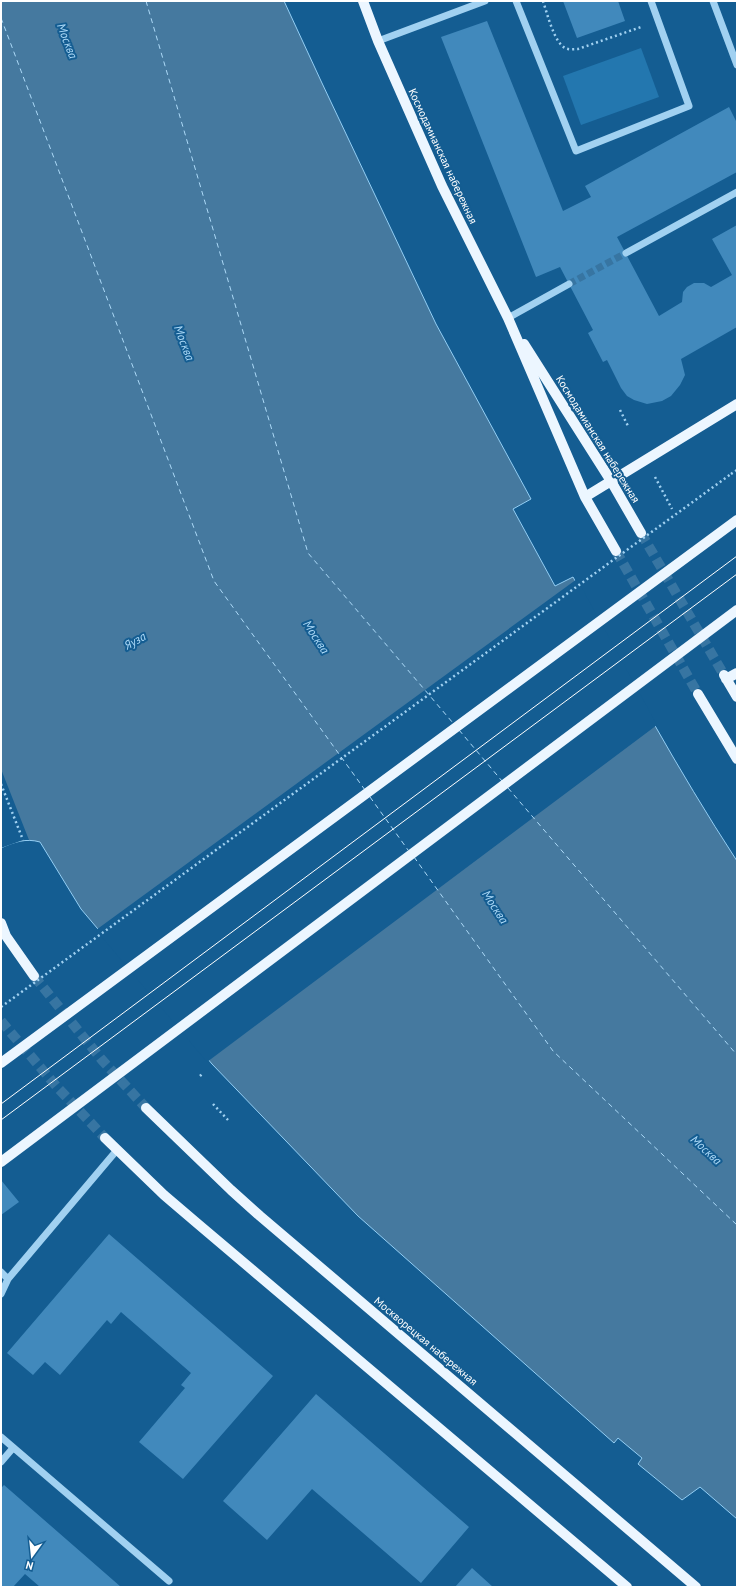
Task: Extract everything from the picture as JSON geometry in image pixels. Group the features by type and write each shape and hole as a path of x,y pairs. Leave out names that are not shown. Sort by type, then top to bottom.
{"main road":[{"name":"Космодамианская набережная","path":"363,1 378,41 442,186 508,318 585,497 616,551"},
{"name":"Космодамианская набережная","path":"508,318 611,481 641,532"},
{"path":"585,497 737,404"},
{"path":"1,1063 737,520"},
{"path":"1,1162 737,610"},
{"path":"737,672 725,677 737,697"},
{"path":"698,694 737,759"},
{"path":"1,923 4,938 34,976"},
{"name":"Москворецкая набережная","path":"146,1108 260,1216 696,1587"},
{"path":"105,1138 164,1195 627,1587"}],"lane":[{"path":"378,41 485,1"},
{"path":"516,1 576,151 689,106 651,1"},
{"path":"713,1 737,65"},
{"path":"626,253 737,192"},
{"path":"508,318 569,284"},
{"path":"1,1294 8,1279 117,1150"},
{"path":"1,1272 8,1279"},
{"path":"1,1437 169,1581"},
{"path":"1,1462 13,1448"}],"path":[{"path":"543,1 556,38 565,48 571,50 578,49 658,21"},
{"path":"620,410 628,426"},
{"path":"1,1007 737,470"},
{"path":"655,477 672,510"},
{"path":"1,784 23,840"},
{"path":"200,1076 203,1073"},
{"path":"213,1104 228,1120"}],"shaded area":[{"path":"641,48 659,97 581,125 563,76"}],"water":[{"path":"1,1 284,1 436,324 531,499 513,509 555,586 573,577 672,756 737,861 737,1519 700,1487 682,1500 638,1464 642,1458 618,1438 614,1443 358,1216 212,1064 81,909 40,842 30,840 20,841 1,848"}],"pier":[{"path":"577,579 657,725 207,1062 96,930"},
{"path":"1,769 29,840 23,840 1,848"}],"building":[{"path":"563,1 618,1 625,21 577,38"},
{"path":"487,21 563,211 591,197 585,186 729,107 737,123 737,172 617,237 659,316 682,302 683,292 687,287 694,283 704,283 711,287 732,275 712,239 737,225 737,327 681,359 685,375 680,385 671,396 662,401 647,404 627,396 621,388 607,360 603,362 588,333 593,330 560,267 536,277 441,37"},
{"path":"1,1180 19,1202 1,1215"},
{"path":"109,1234 273,1376 183,1479 139,1442 185,1388 181,1385 191,1373 121,1312 111,1324 107,1320 60,1375 45,1362 33,1375 7,1353"},
{"path":"316,1394 469,1527 421,1583 312,1489 267,1540 223,1501"},
{"path":"4,1485 121,1587 40,1587 25,1574 13,1587 1,1587 1,1488"},
{"path":"472,1568 493,1587 455,1587"}],"ferry route":[{"path":"146,1 308,553 453,723"},
{"path":"1,18 214,581 365,790"},
{"path":"459,730 502,781"},
{"path":"508,788 737,1055"},
{"path":"370,797 408,850"},
{"path":"414,857 553,1051 737,1225"}],"tunnel":[{"path":"569,284 626,253"},
{"path":"641,533 724,675"},
{"path":"616,551 698,694"},
{"path":"34,976 102,1060 146,1108"},
{"path":"1,1021 57,1087 105,1138"}],"tram line":[{"path":"1,1104 737,556"},
{"path":"1,1120 737,574"}],"water label":[{"name":"Москва","path":"67,41"},
{"name":"Москва","path":"184,343"},
{"name":"Москва","path":"316,637"},
{"name":"Яуза","path":"135,641"},
{"name":"Москва","path":"495,907"},
{"name":"Москва","path":"706,1150"}]}
